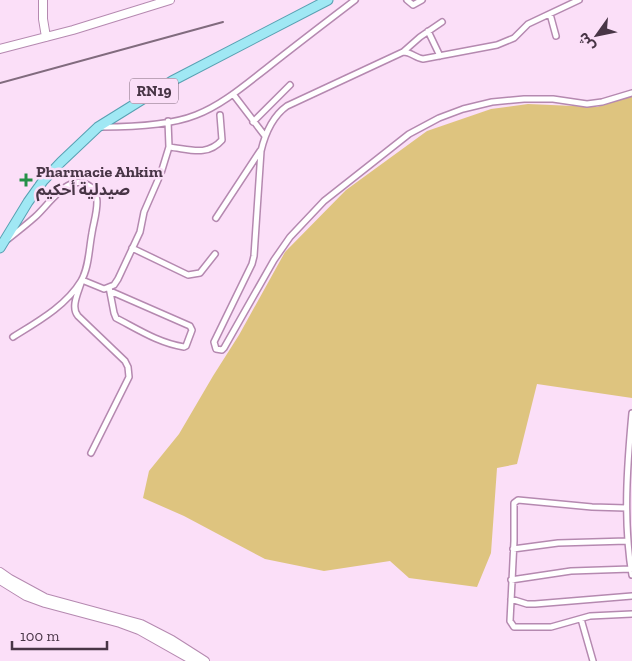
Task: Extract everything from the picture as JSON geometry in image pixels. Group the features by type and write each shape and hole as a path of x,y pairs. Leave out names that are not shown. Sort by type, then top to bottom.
{"main road":[{"name":"RN19","path":"2,245 43,181 98,127 172,81 328,0"}],"street":[{"path":"43,0 43,19 46,37"},
{"path":"0,49 170,0"},
{"path":"98,127 122,127 185,119 198,114 233,94 355,0"},
{"path":"407,0 413,5 422,0"},
{"path":"403,52 411,53 424,59 497,45 514,38 528,24 579,0"},
{"path":"550,14 556,36"},
{"path":"442,22 403,52 287,106 277,116 265,136 261,151 254,256 248,273 214,342 216,349 224,348 274,260 290,237 324,201 409,134 439,118 463,109 492,102 554,98 587,104 602,102 632,93"},
{"path":"428,31 440,56"},
{"path":"253,122 290,85"},
{"path":"233,94 265,136"},
{"path":"169,147 208,150 216,147 222,140 220,115"},
{"path":"109,289 118,279 140,232 144,212 157,185 169,147 168,121"},
{"path":"216,218 261,151"},
{"path":"2,245 33,219 64,188 75,182 90,186 95,192 97,210 87,263 74,307 75,313 125,361 130,377 91,453"},
{"path":"132,248 188,275 200,273 215,254"},
{"path":"82,280 100,288 109,289 190,326 192,330 187,344 184,347 170,345 116,318 109,289"},
{"path":"14,337 44,317 68,296 82,280"},
{"path":"632,413 629,490 626,508 627,541 630,551 632,575"},
{"path":"626,508 515,501 513,505 510,622 514,627 551,627 599,615 632,614"},
{"path":"513,549 558,543 627,541"},
{"path":"511,580 571,572 631,569"},
{"path":"0,572 45,598 141,624 172,640 205,661"},
{"path":"0,580 26,596 45,603 139,630 194,661"},
{"path":"511,599 527,604 535,604 632,596"},
{"path":"581,619 593,661"}],"shaded area":[{"path":"632,95 632,398 537,384 517,464 497,468 491,553 477,587 409,578 390,561 324,571 265,559 184,516 143,498 149,471 179,434 239,335 285,252 346,190 427,131 491,109 528,104 597,107"}],"railway":[{"path":"0,83 223,22"}],"place":[{"name":"Pharmacie Ahkim صيدلية أحكيم","path":"26,180"}]}
